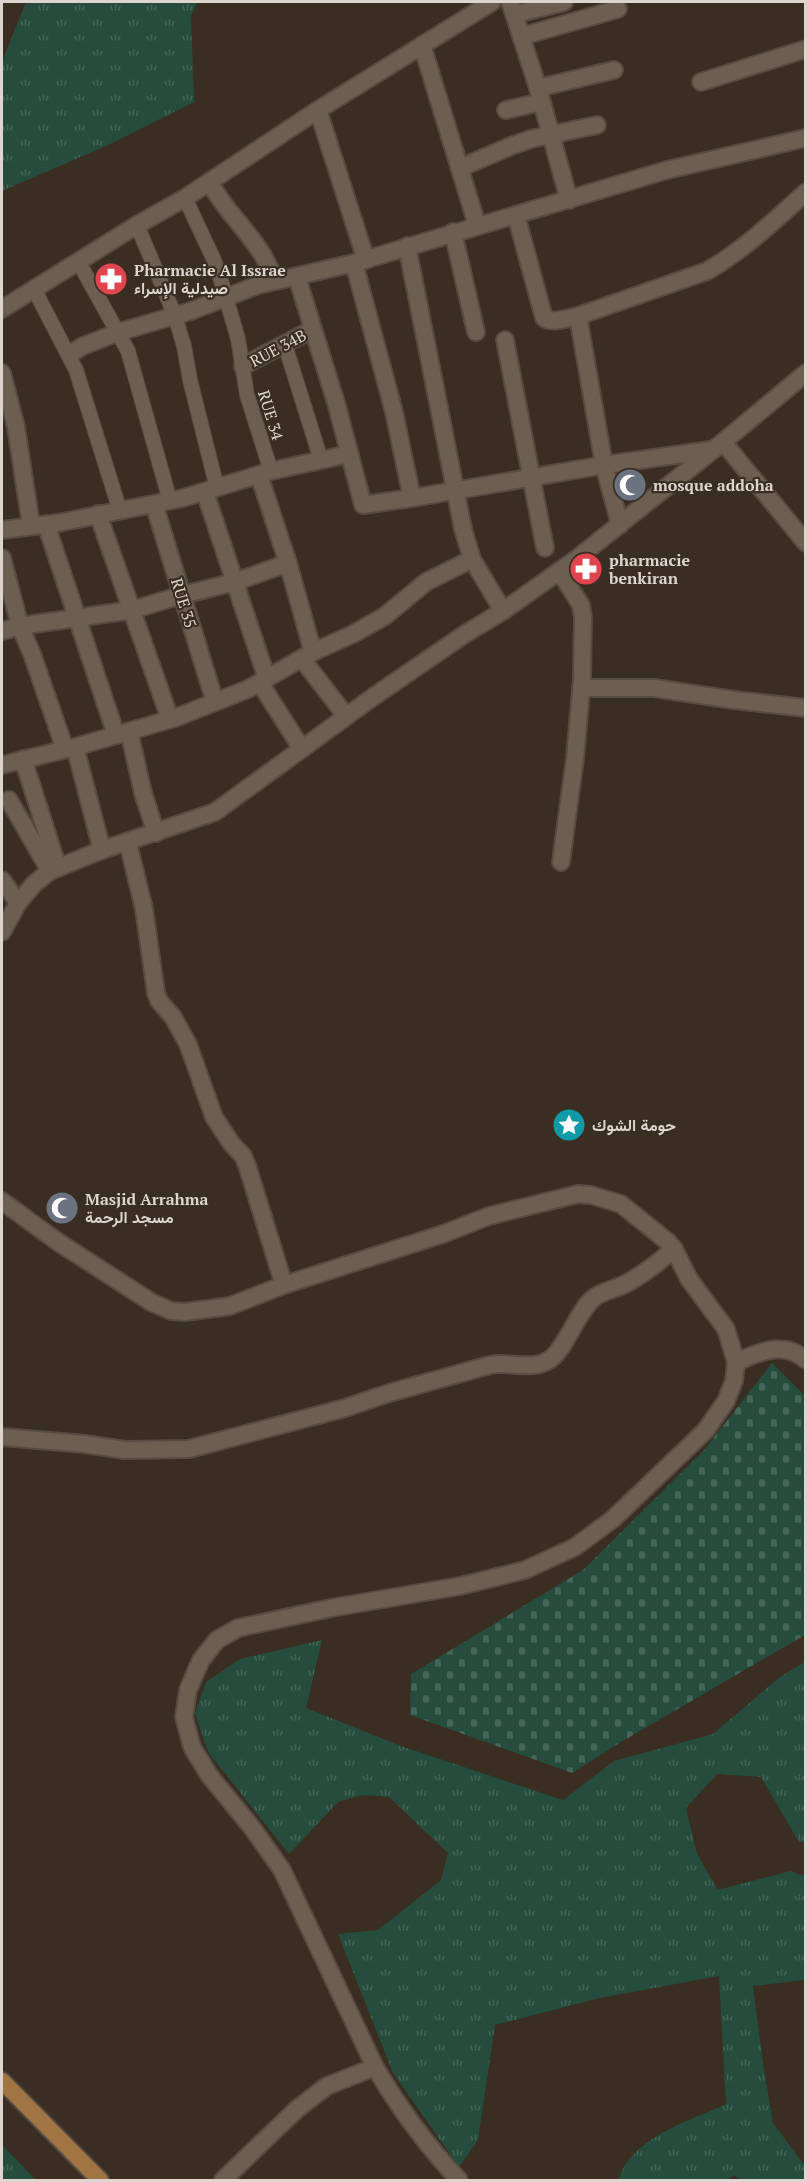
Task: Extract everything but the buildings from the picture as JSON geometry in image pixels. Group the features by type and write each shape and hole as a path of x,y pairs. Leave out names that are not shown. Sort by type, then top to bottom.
{"main road":[{"path":"2,2081 100,2181"}],"street":[{"path":"2,309 184,198 318,110 491,2"},
{"path":"564,2 513,8 569,200"},
{"path":"523,36 618,9"},
{"path":"422,45 477,225"},
{"path":"701,82 806,49"},
{"path":"506,110 540,95 614,70"},
{"path":"318,110 360,261 412,498"},
{"path":"460,168 511,146 597,125"},
{"path":"70,354 83,346 119,332 208,305 258,285 360,261 666,170 806,138"},
{"path":"209,182 260,250 275,281"},
{"path":"516,215 544,318 551,321 578,316 707,271 722,263 806,192"},
{"name":"RUE 34","path":"184,198 214,260 226,297 265,473"},
{"path":"137,225 175,316 184,346 211,490 263,681 302,749"},
{"path":"453,232 476,332"},
{"path":"407,246 463,529 472,559 503,611"},
{"path":"78,261 128,351 162,502"},
{"path":"297,277 337,406 363,505 718,446"},
{"path":"34,289 70,354 120,512"},
{"path":"578,316 604,465 620,525"},
{"name":"RUE 34B","path":"243,366 313,329"},
{"path":"505,340 545,548"},
{"path":"285,345 321,460"},
{"path":"2,373 38,525 123,733 156,833"},
{"path":"2,932 18,903 34,884 54,869 102,850 215,812 346,717 559,571 620,525 806,373"},
{"path":"718,446 806,543"},
{"path":"2,530 120,512 211,490 265,473 349,454"},
{"path":"265,473 308,655 346,717"},
{"name":"RUE 35","path":"162,502 182,595 215,702"},
{"path":"98,514 170,719"},
{"path":"2,558 20,626 70,748 102,850"},
{"path":"3,758 23,759 70,748 170,719 248,689 385,616 426,582 472,559"},
{"path":"2,631 20,626 132,610 235,582 288,563"},
{"path":"559,571 581,605 583,618 581,688 575,758 561,862"},
{"path":"581,688 654,688 806,708"},
{"path":"23,759 54,869"},
{"path":"9,800 54,869"},
{"path":"128,843 144,909 156,993 188,1044 214,1117 231,1143 243,1156 247,1165 284,1285"},
{"path":"2,880 18,903"},
{"path":"2,1201 68,1249 151,1302 171,1311 185,1312 230,1306 284,1285 443,1234 489,1216 578,1194 591,1195 621,1204 668,1242 689,1279 726,1329 735,1362 734,1381 726,1401 706,1430 613,1519 575,1547 525,1570 460,1586 331,1608 238,1628 217,1640 201,1660 188,1690 184,1717 192,1747 209,1775 253,1828 282,1870 375,2067 393,2098 440,2160 459,2181"},
{"path":"2,1437 85,1444 124,1450 189,1449 345,1408 389,1393 490,1365 503,1362 534,1365 549,1360 558,1352 571,1329 595,1297 628,1282 674,1249"},
{"path":"735,1362 762,1352 779,1349 794,1352 806,1360"},
{"path":"223,2181 297,2109 327,2086 375,2067"}],"green space":[{"path":"26,2 197,2 191,16 194,102 106,146 2,191 2,62"},
{"path":"772,1363 805,1396 805,1635 572,1773 410,1715 411,1674 583,1570 704,1450"},
{"path":"322,1640 306,1708 401,1746 563,1800 614,1761 713,1734 780,1677 805,1662 805,1842 799,1842 761,1777 717,1774 686,1808 697,1854 718,1890 790,1871 805,1876 805,1980 753,1986 773,2123 805,2166 805,2180 740,2180 734,2175 728,2180 618,2180 625,2165 649,2141 679,2124 726,2104 719,1976 600,1998 495,2025 478,2140 459,2167 393,2073 338,1934 378,1930 441,1880 448,1853 389,1797 363,1795 338,1802 289,1854 208,1752 195,1713 206,1682 240,1659"},
{"path":"2,2145 36,2180 2,2180"}],"place":[{"name":"Pharmacie Al Issrae صيدلية الإسراء","path":"111,279"},
{"name":"mosque addoha","path":"630,485"},
{"name":"pharmacie benkiran","path":"586,569"},
{"name":"حومة الشوك","path":"569,1125"},
{"name":"Masjid Arrahma مسجد الرحمة","path":"62,1208"}]}
